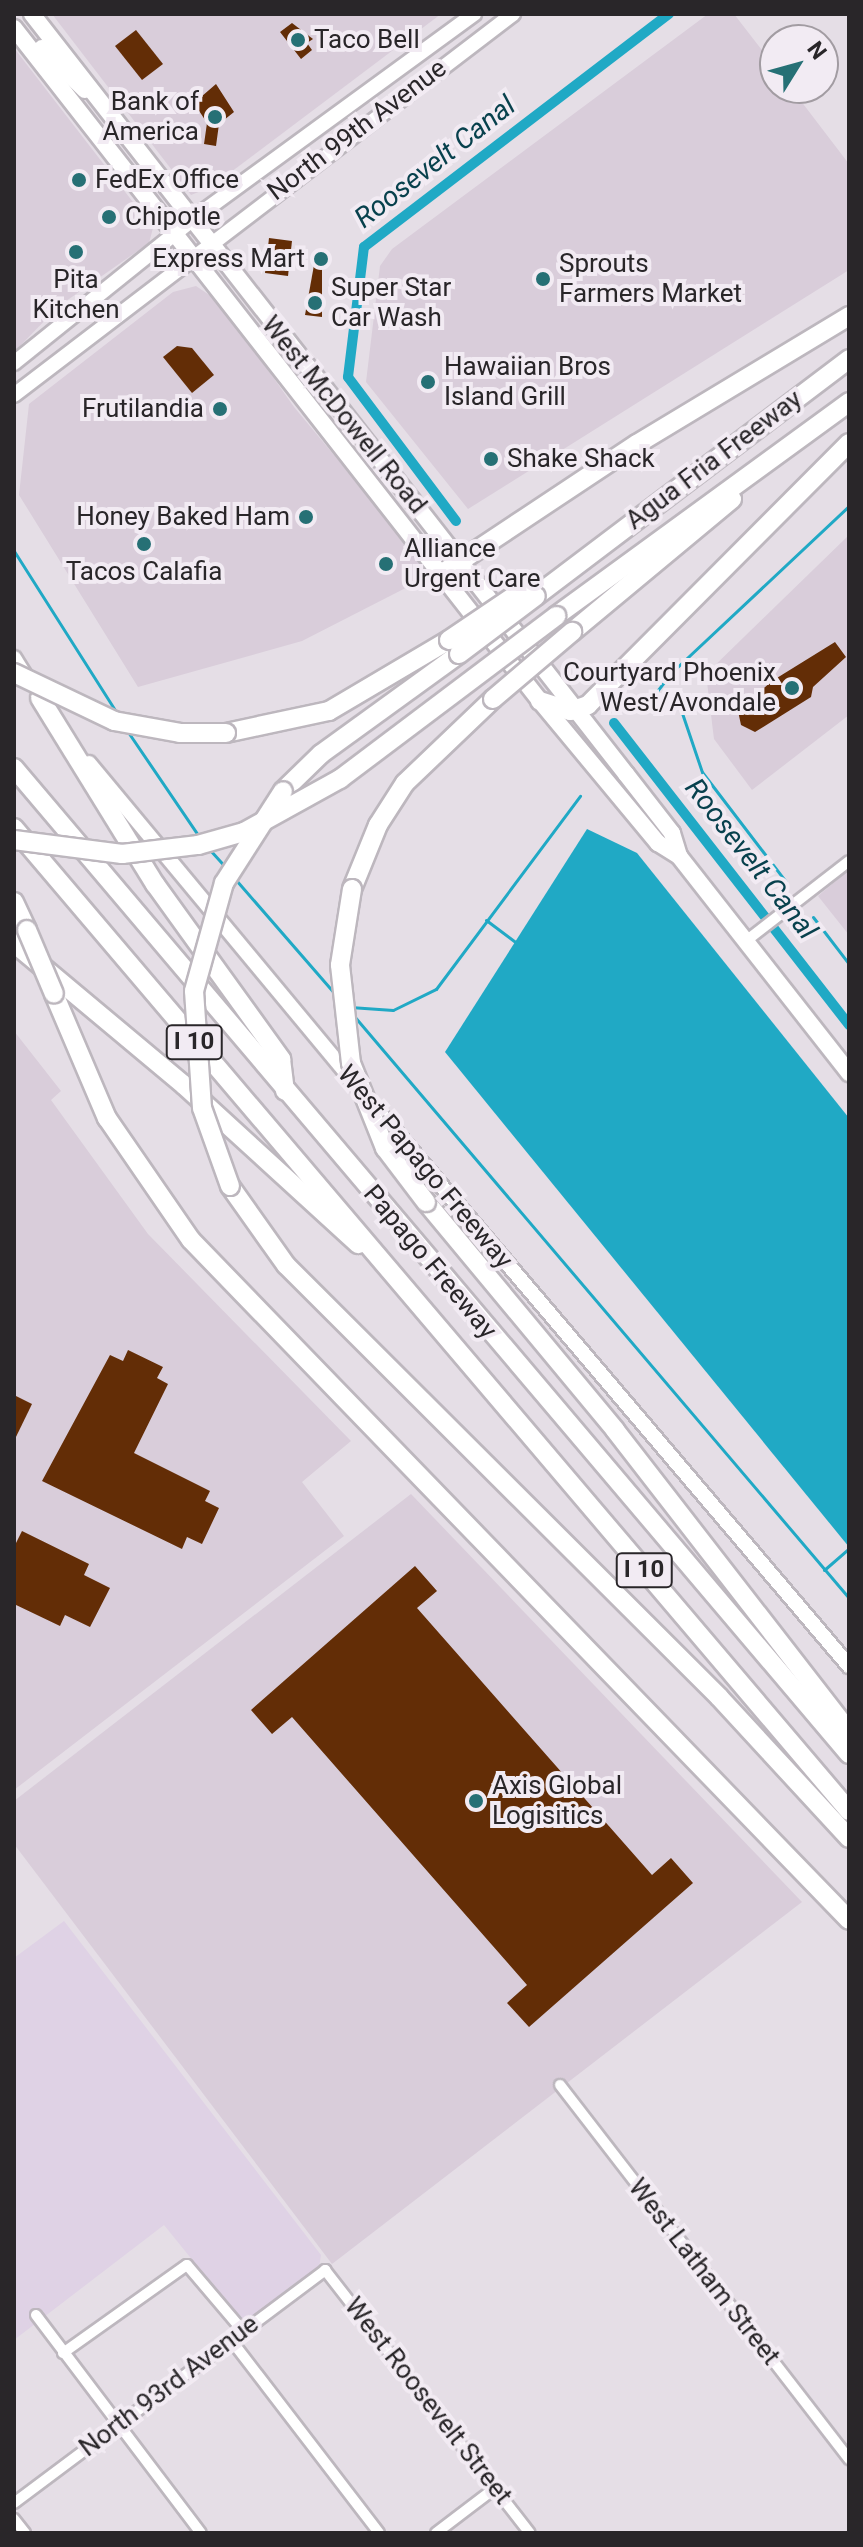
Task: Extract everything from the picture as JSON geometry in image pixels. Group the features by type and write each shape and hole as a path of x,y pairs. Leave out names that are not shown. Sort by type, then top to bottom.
{"highway":[{"path":"441,574 460,559 849,316"},
{"name":"Agua Fria Freeway","path":"454,647 849,359"},
{"path":"14,840 122,854 198,845 244,832 340,779 847,403"},
{"path":"847,403 493,699 405,783 373,835 352,889 340,965 351,1063 385,1148 426,1202 608,1420 849,1732"},
{"path":"540,701 578,711 849,443"},
{"path":"14,673 114,721 170,732 226,733 329,711 454,647"},
{"path":"454,647 321,754 283,791 224,883 194,991 202,1108 230,1186 286,1265 719,1697 849,1838"},
{"path":"40,698 155,884 281,1059 285,1091"},
{"name":"Papago Freeway","path":"14,768 849,1754"},
{"name":"Papago Freeway","path":"14,828 849,1811"},
{"path":"14,902 21,937 54,994 107,1118 173,1219 849,1920"},
{"path":"21,937 184,1085 335,1229 374,1254"}],"main road":[{"name":"West McDowell Road","path":"32,14 672,833 679,856"},
{"name":"North 99th Avenue","path":"14,363 193,219 474,14"},
{"name":"North 99th Avenue","path":"14,395 208,242 513,14"},
{"path":"14,18 68,78 100,100"},
{"name":"West McDowell Road","path":"14,28 540,701 658,843 679,856 849,1073"},
{"name":"West Papago Freeway","path":"14,658 40,698 129,816 849,1666"}],"street":[{"path":"746,941 849,861"},
{"name":"West Latham Street","path":"560,2085 849,2459"},
{"path":"63,2353 187,2265 243,2331"},
{"name":"North 93rd Avenue","path":"14,2503 325,2270"},
{"name":"West Roosevelt Street","path":"325,2270 530,2533"},
{"path":"36,2315 201,2533"},
{"path":"231,2340 379,2533"},
{"path":"436,2533 495,2488"},
{"path":"14,2519 25,2533"}],"shaded area":[{"path":"52,14 441,14 211,187 191,195"},
{"path":"708,14 734,14 759,46 759,104 803,104 849,164 849,270 468,509 366,382 380,266 392,249"},
{"path":"14,48 153,228 149,243 59,306 14,352"},
{"path":"196,286 221,303 294,407 433,574 302,641 138,687 19,495 29,404 173,292"},
{"path":"849,535 849,715 752,790 714,739 706,674"},
{"path":"849,870 849,935 818,896"},
{"path":"14,1031 61,1091 51,1100 148,1234 351,1441 302,1482 344,1536 14,1790"},
{"path":"411,1494 802,1902 332,2264 14,1844 14,1801"},
{"path":"64,1921 321,2255 319,2268 245,2325 164,2225 14,2340 14,1958"}],"water":[{"path":"587,829 637,853 849,1118 849,1547 445,1052"}],"building":[{"name":"Taco Bell","path":"292,23 313,39 307,43 312,50 301,59 280,32"},
{"path":"136,30 163,64 142,80 115,46"},
{"name":"Bank of America","path":"216,84 234,112 219,124 216,146 204,144 207,123 194,103"},
{"path":"269,238 292,241 288,276 265,273"},
{"name":"Super Star Car Wash","path":"314,265 322,266 322,317 305,315"},
{"path":"177,346 192,348 214,375 192,393 163,357"},
{"name":"Courtyard Phoenix West/Avondale","path":"835,642 846,657 813,687 811,697 755,732 741,725 738,711 772,681"},
{"path":"128,1350 163,1367 157,1378 168,1384 134,1453 210,1491 205,1501 219,1508 202,1544 187,1537 182,1549 42,1481 110,1355 123,1361"},
{"path":"14,1395 32,1404 14,1441"},
{"path":"22,1531 89,1564 84,1575 110,1588 90,1627 65,1615 60,1626 14,1604 14,1547"},
{"name":"Axis Global Logisitics","path":"415,1566 437,1591 417,1608 652,1875 671,1858 693,1883 529,2027 507,2003 527,1985 292,1717 272,1734 251,1710"}],"waterway":[{"name":"Roosevelt Canal","path":"456,521 348,377 364,247 669,14"},
{"path":"642,710 672,672 849,506"},
{"path":"14,551 118,715"},
{"path":"682,713 702,772 786,882"},
{"name":"Roosevelt Canal","path":"614,723 849,1025"},
{"path":"128,732 200,838"},
{"path":"350,1007 393,1010 436,989 580,796"},
{"path":"210,850 226,868"},
{"path":"236,880 336,995"},
{"path":"813,917 849,964"},
{"path":"486,920 518,944"},
{"path":"354,1016 849,1598"},
{"path":"824,1570 849,1548"}],"place":[{"name":"Taco Bell","path":"298,40"},
{"name":"Bank of America","path":"215,117"},
{"name":"FedEx Office","path":"79,180"},
{"name":"Chipotle","path":"109,217"},
{"name":"Pita Kitchen","path":"76,252"},
{"name":"Express Mart","path":"321,259"},
{"name":"Sprouts Farmers Market","path":"543,279"},
{"name":"Super Star Car Wash","path":"315,303"},
{"name":"Hawaiian Bros Island Grill","path":"428,382"},
{"name":"Frutilandia","path":"220,409"},
{"name":"Shake Shack","path":"491,459"},
{"name":"Honey Baked Ham","path":"306,517"},
{"name":"Tacos Calafia","path":"144,544"},
{"name":"Alliance Urgent Care","path":"386,564"},
{"name":"Courtyard Phoenix West/Avondale","path":"792,688"},
{"name":"Axis Global Logisitics","path":"476,1801"}]}
